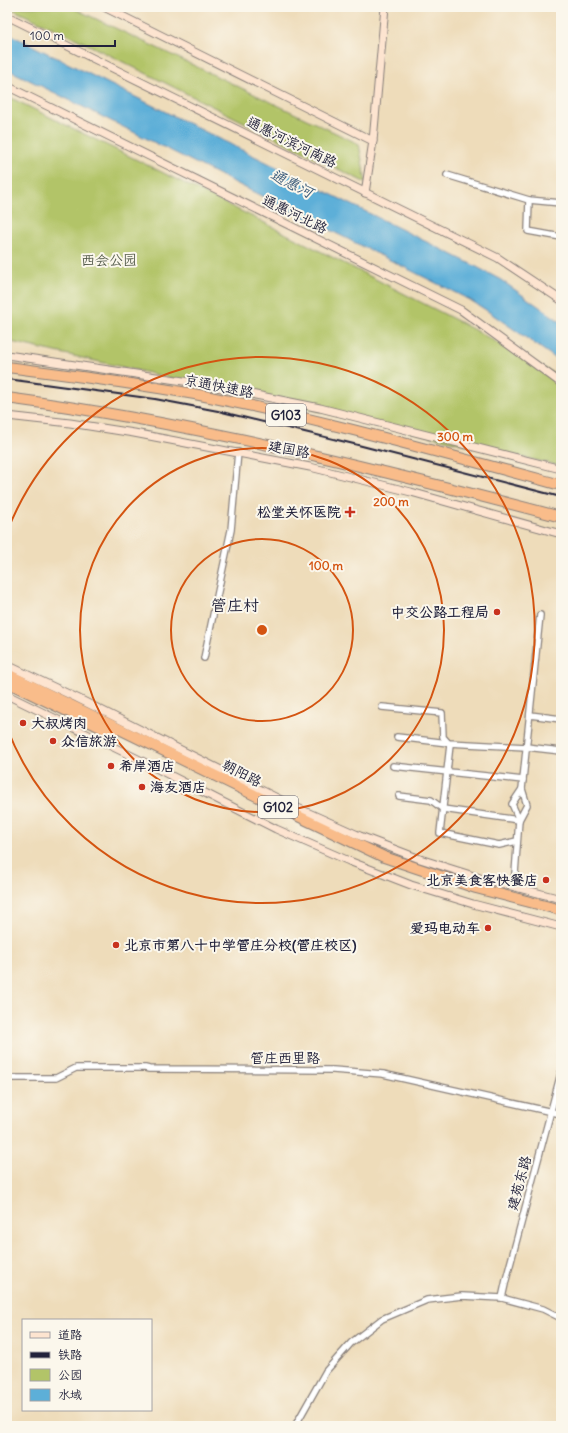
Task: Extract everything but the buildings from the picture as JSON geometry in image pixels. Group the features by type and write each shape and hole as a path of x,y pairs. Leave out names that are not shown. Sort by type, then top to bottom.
{"highway":[{"name":"京通快速路","path":"7,367 209,397 319,422 561,485"},
{"name":"G103","path":"7,398 69,406 208,432 305,453 561,517"},
{"path":"7,404 69,406"},
{"path":"524,507 561,521"},
{"name":"朝阳路","path":"10,679 384,857 476,888 561,910"},
{"name":"朝阳路","path":"10,679 315,832 382,863 475,894 561,916"}],"street":[{"path":"104,7 373,141"},
{"path":"365,193 373,141 385,7"},
{"name":"通惠河滨河南路","path":"7,16 498,258 561,300"},
{"name":"通惠河北路","path":"7,86 461,310 561,383"},
{"path":"447,174 529,200 561,203"},
{"path":"529,200 528,231 561,237"},
{"path":"7,355 197,382 320,408 561,469"},
{"name":"建国路","path":"7,416 70,423 238,452 331,472 411,492 561,534"},
{"path":"204,658 231,530 238,452"},
{"path":"514,887 519,820 527,805 522,789 540,615"},
{"name":"朝阳路","path":"7,665 10,679 353,833 480,878 561,899"},
{"path":"7,695 137,758 276,829 349,861 411,885 446,896 561,927"},
{"path":"382,707 442,714 443,737 450,745 440,833 499,845 517,841"},
{"path":"530,715 561,719"},
{"path":"397,737 448,743 526,747 561,751"},
{"path":"393,766 523,780"},
{"path":"519,820 512,804 522,789"},
{"path":"399,796 431,800 443,809 519,820"},
{"name":"管庄西里路","path":"7,1078 56,1078 76,1068 333,1070 383,1074 561,1114"},
{"name":"建苑东路","path":"502,1298 561,1073"},
{"path":"295,1426 326,1371 351,1342 382,1319 427,1300 462,1296 502,1298 543,1309 561,1318"}],"green space":[{"path":"7,7 71,7 359,144 366,183 75,38"},
{"name":"西会公园","path":"7,96 253,217 454,319 561,377 561,466 7,341"}],"water":[{"name":"通惠河","path":"7,33 501,280 561,322 561,362 470,300 7,69"}],"railway":[{"path":"7,379 155,399 218,411 561,497"}],"place":[{"name":"松堂关怀医院","path":"350,512"},
{"name":"中交公路工程局","path":"497,612"},
{"name":"大叔烤肉","path":"23,723"},
{"name":"众信旅游","path":"53,741"},
{"name":"希岸酒店","path":"111,766"},
{"name":"海友酒店","path":"142,787"},
{"name":"北京美食客快餐店","path":"546,880"},
{"name":"爱玛电动车","path":"488,928"},
{"name":"北京市第八十中学管庄分校(管庄校区)","path":"116,945"}],"district":[{"name":"管庄村","path":"235,605"}]}
